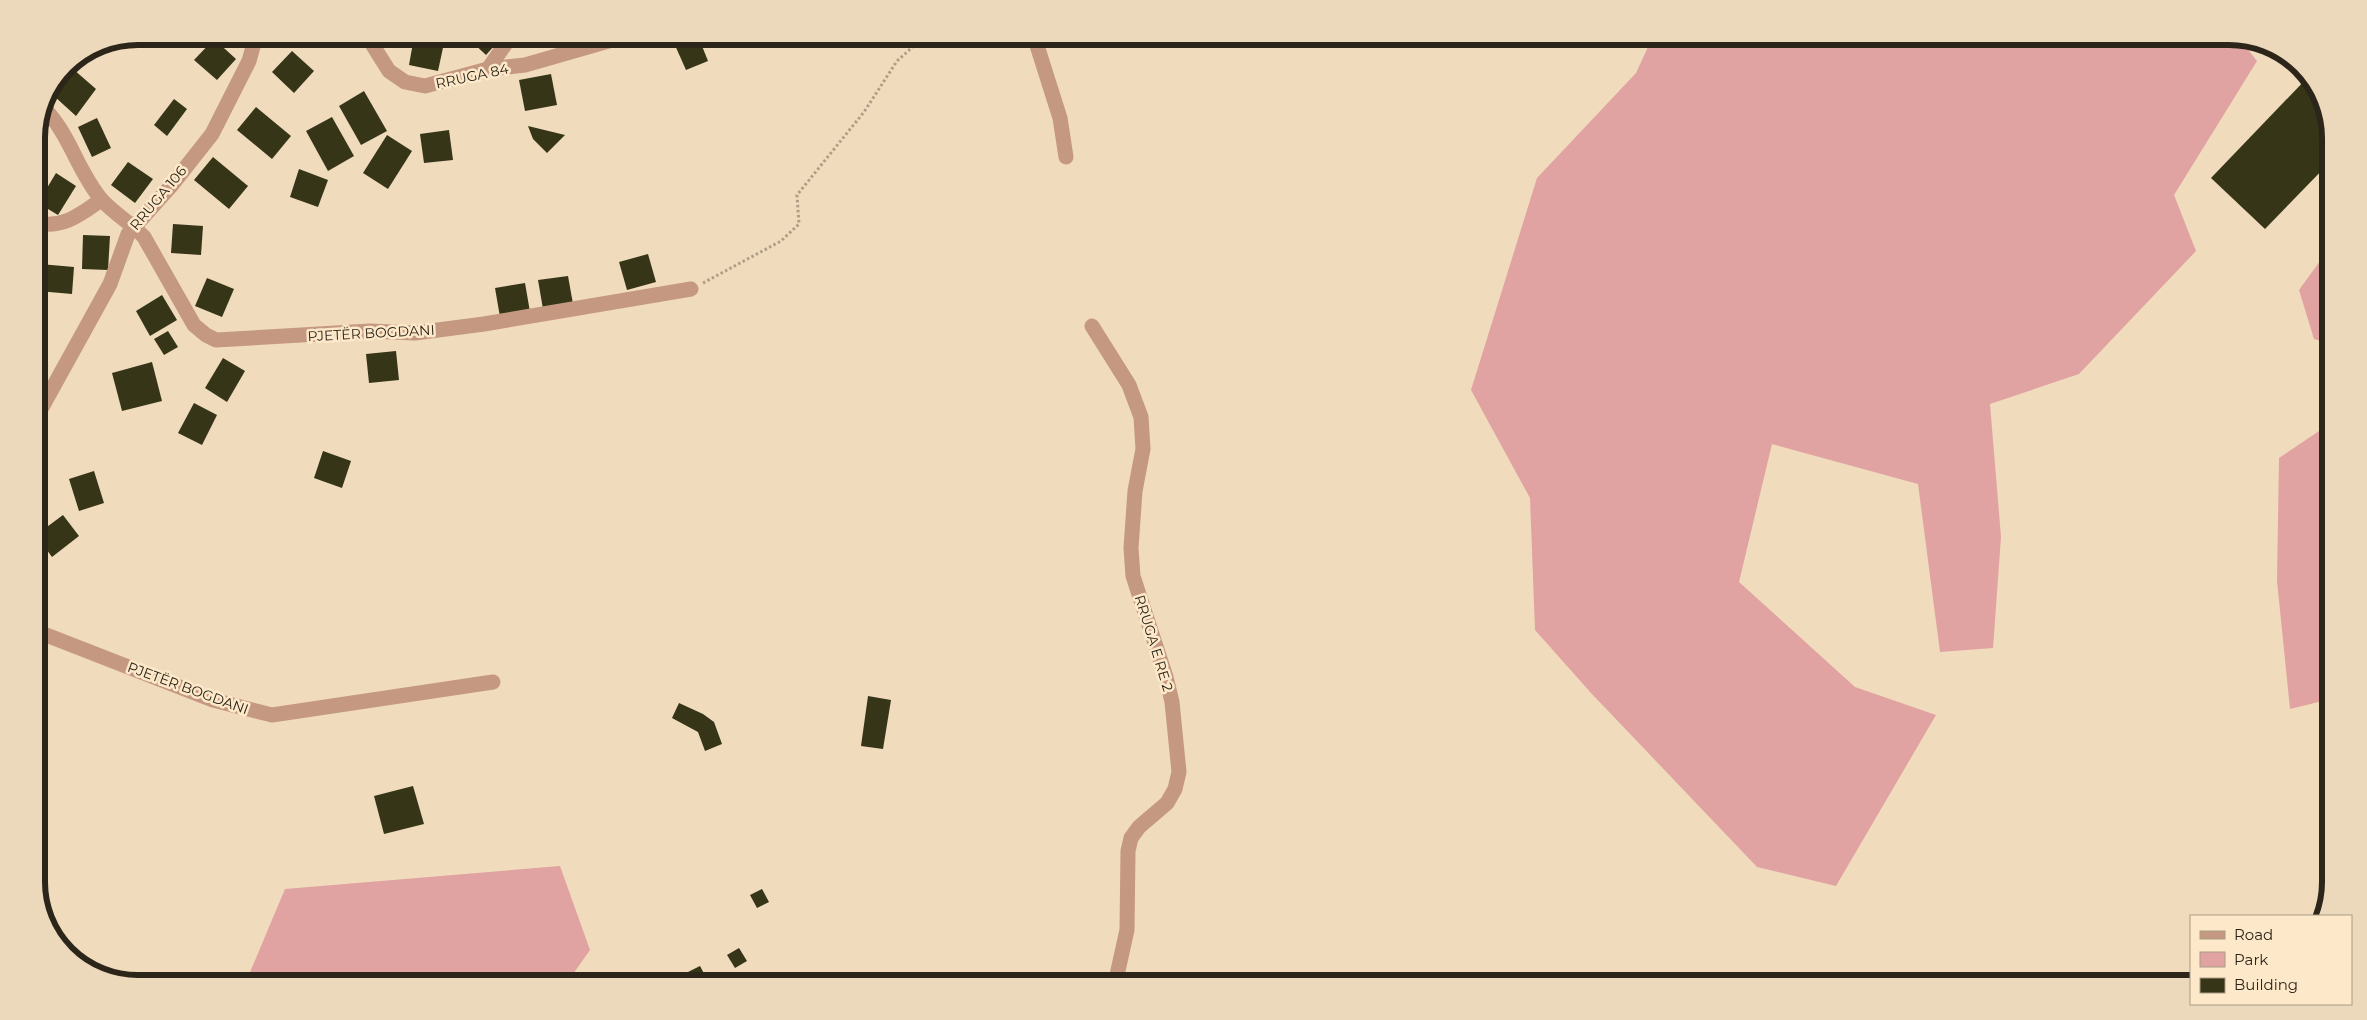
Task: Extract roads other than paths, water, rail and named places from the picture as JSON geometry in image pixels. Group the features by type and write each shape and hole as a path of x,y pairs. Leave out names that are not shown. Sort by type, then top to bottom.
{"street":[{"name":"RRUGA 106","path":"45,401 82,331 110,284 128,234 212,134 249,61 253,45"},
{"name":"RRUGA 84","path":"373,45 389,71 405,82 425,86 488,69 525,65 595,45"},
{"path":"488,69 505,45"},
{"path":"1037,45 1060,118 1066,157"},
{"name":"PJETËR BOGDANI","path":"48,114 70,142 86,178 101,200 135,226 144,237 194,325 206,336 216,340 370,331 415,333 484,324 691,289"},
{"path":"45,224 58,225 75,218 101,200"},
{"name":"RRUGA E RE 2","path":"1092,326 1129,385 1141,417 1143,448 1135,491 1131,548 1133,576 1166,677 1172,702 1180,772 1175,789 1167,803 1139,827 1131,838 1128,852 1127,930 1117,975"},
{"name":"PJETËR BOGDANI","path":"45,635 213,700 272,715 493,682"}]}
